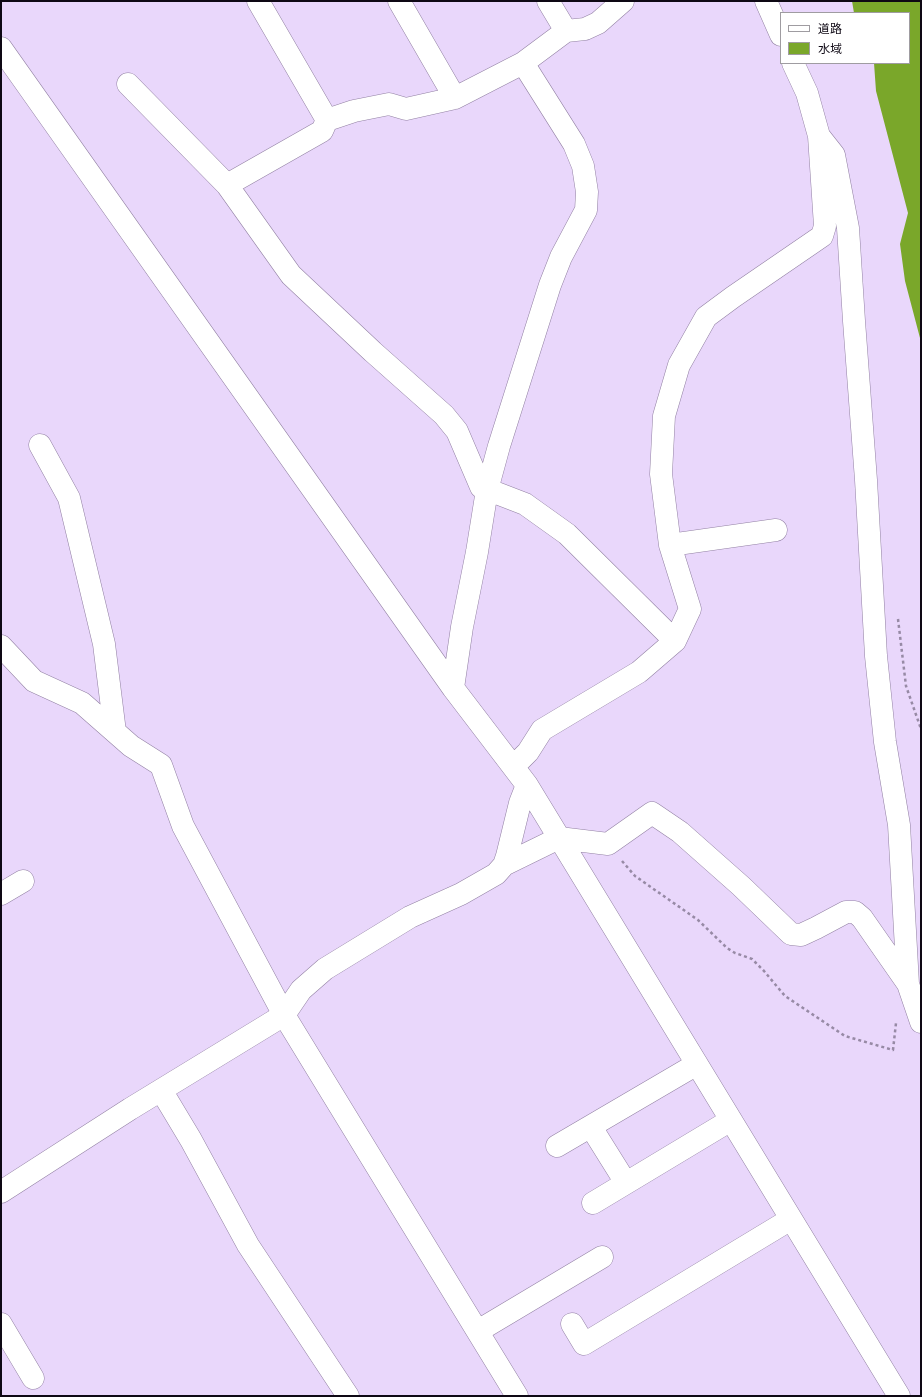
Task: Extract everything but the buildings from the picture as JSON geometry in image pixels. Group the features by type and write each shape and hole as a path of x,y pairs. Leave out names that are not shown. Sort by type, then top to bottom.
{"street":[{"path":"258,1 327,120"},
{"path":"399,1 455,98"},
{"path":"548,1 566,31"},
{"path":"227,185 322,131 327,120 354,111 389,104 406,109 455,98 523,63 566,31 585,29 598,23 624,1"},
{"path":"766,1 780,33"},
{"path":"1,48 453,688 527,785 899,1396"},
{"path":"453,688 462,627 477,552 487,490 499,446 550,285 561,257 586,210 587,192 583,166 574,144 523,63"},
{"path":"514,766 528,752 542,730 639,672 675,641 690,608 670,545 661,474 664,416 679,365 706,317 822,236 825,226 819,136 807,93 793,64"},
{"path":"128,84 227,185 291,275 373,352 444,415 457,431 481,487 525,504 567,534 675,641"},
{"path":"819,136 834,154 848,228 866,480 876,656 885,742 900,825 908,984"},
{"path":"40,444 69,498 104,644 115,732"},
{"path":"670,545 776,530"},
{"path":"1,646 34,681 82,703 131,746 161,765 183,826 284,1015 517,1396"},
{"path":"1,1192 161,1090 284,1015 301,990 325,969 410,917 462,894 496,874 504,865 508,856 520,802 527,785"},
{"path":"504,865 559,838 608,844 652,813 680,832 741,886 791,934 801,935 846,912 855,912 862,918 908,984 921,1022"},
{"path":"1,894 23,881"},
{"path":"557,1146 697,1064"},
{"path":"161,1090 248,1245 348,1396"},
{"path":"593,1203 731,1120"},
{"path":"591,1127 626,1183"},
{"path":"572,1324 584,1344 792,1219"},
{"path":"478,1331 602,1257"},
{"path":"1,1324 33,1378"}],"path":[{"path":"608,844 635,876 698,920 727,948 735,953 752,959 764,970 785,996 845,1036 893,1050 897,1019"}],"water":[{"path":"852,1 921,1 921,346 905,281 900,244 908,213 876,91 874,64 910,64 910,12 854,12"}]}
